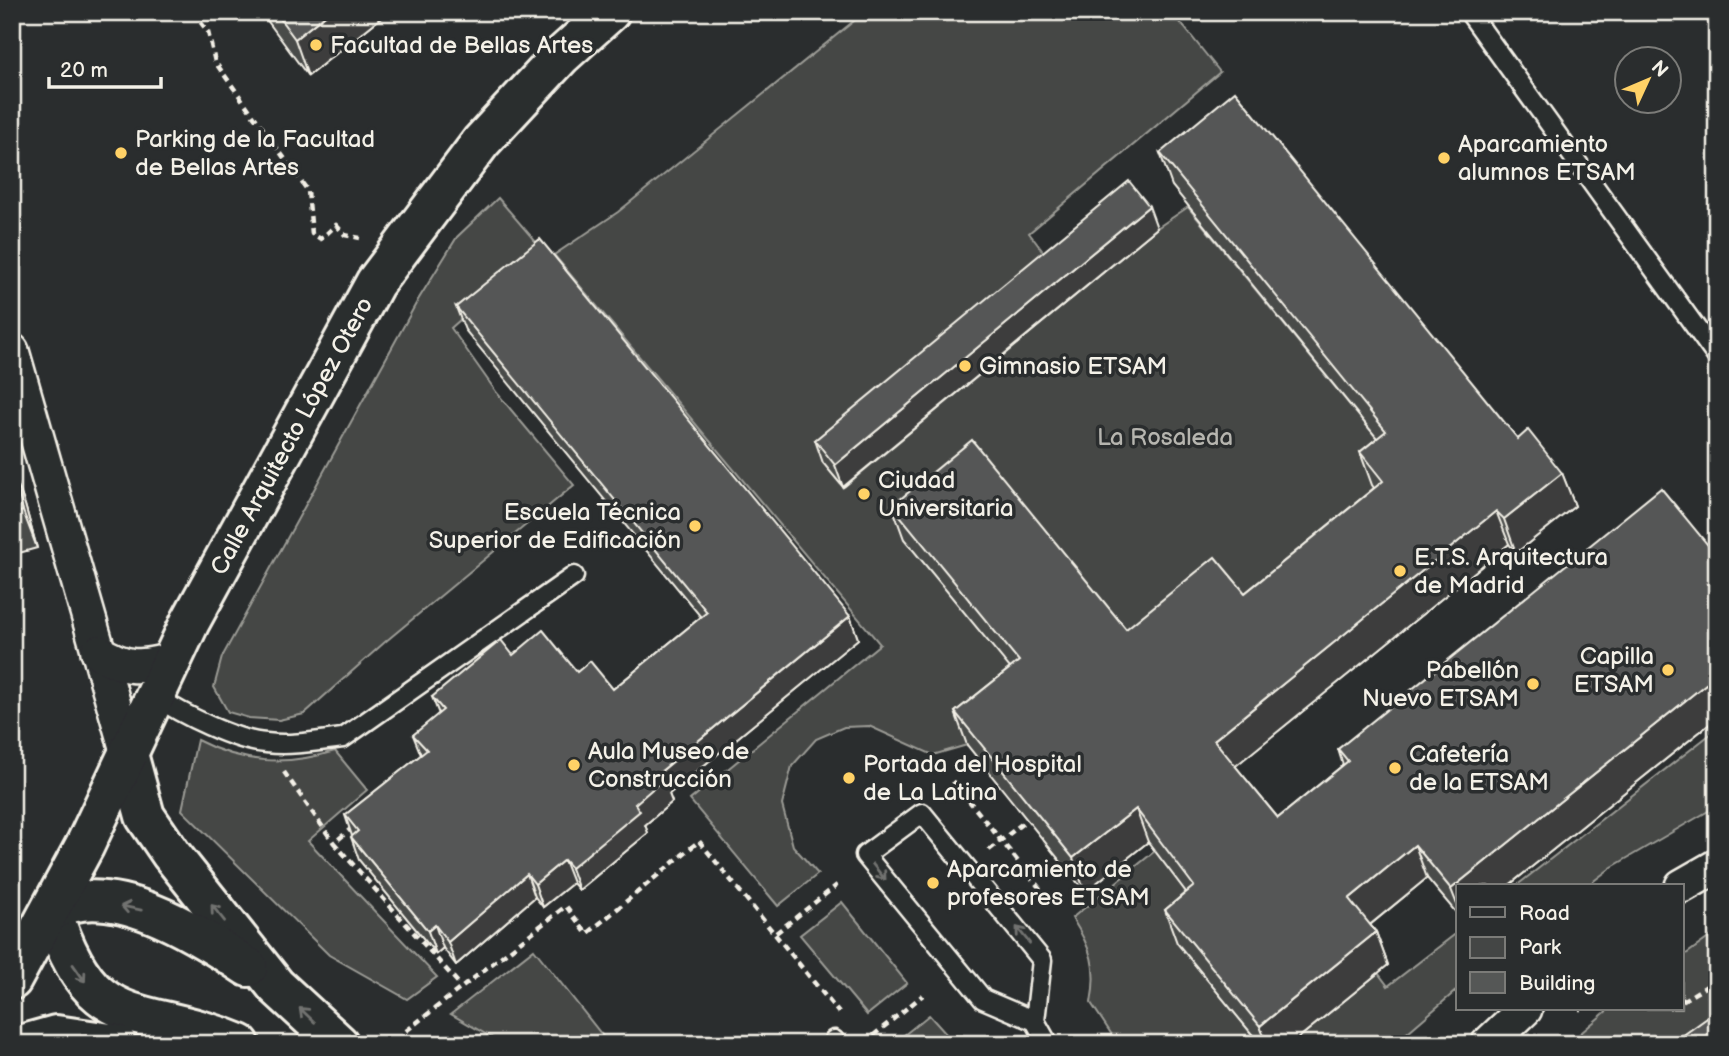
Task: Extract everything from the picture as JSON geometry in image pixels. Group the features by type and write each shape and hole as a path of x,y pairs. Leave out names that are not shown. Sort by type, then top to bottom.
{"street":[{"name":"Calle Arquitecto López Otero","path":"12,980 52,911 172,660 375,283 481,142 561,56 611,12"},
{"path":"12,351 145,816 171,854 276,986"},
{"path":"98,652 116,663 138,668 172,660"},
{"path":"1684,885 1717,866"},
{"path":"240,1044 107,1003 79,975 65,951 52,911 66,902 86,900 153,912 208,940 276,986 339,1044"},
{"path":"1488,1044 1524,1010"},
{"path":"24,1044 56,1035 117,1044"}],"lane":[{"path":"1469,12 1717,357"},
{"path":"155,696 184,716 264,743 303,744 343,738 575,576"},
{"path":"1035,1021 983,999 865,855 922,813 1042,960 1035,1021 1048,1044"}],"path":[{"path":"193,12 208,32 215,62 309,191 312,233 321,239 336,225 345,235 364,239"},
{"path":"264,743 334,843 461,986"},
{"path":"953,781 1050,901"},
{"path":"989,850 1028,819"},
{"path":"334,843 355,825"},
{"path":"407,1031 566,906 587,933 699,841 847,1023"},
{"path":"776,933 837,885"},
{"path":"1684,1001 1717,980"},
{"path":"855,1033 863,1043 923,995"}],"green space":[{"name":"La Rosaleda","path":"865,12 1172,12 1220,72 1029,233 1057,270 844,487 1157,228 1188,207 1398,464 1395,514 1257,627 1031,694 967,745 933,755 869,726 844,727 816,739 792,766 782,805 793,846 818,874 778,906 690,800 880,644 554,255 618,212"},
{"path":"498,198 541,248 451,328 497,393 574,485 385,642 304,714 279,720 249,718 228,712 214,687 222,657 418,300 457,237"},
{"path":"1717,729 1717,806 1612,867 1590,884 1519,884"},
{"path":"197,740 231,754 265,760 299,759 335,751 367,790 308,841 437,977 407,999 329,955 182,810"},
{"path":"1155,851 1206,919 1177,943 1260,1044 1118,1044 1091,1003 1094,979 1091,958 1072,918"},
{"path":"842,902 907,983 867,1015 800,935"},
{"path":"1717,932 1717,1044 1568,1044 1608,1010 1684,1010 1684,956"},
{"path":"1456,934 1456,991 1394,1044 1291,1044 1378,973 1388,986"},
{"path":"534,949 609,1044 503,1044 451,1014"},
{"path":"929,1015 955,1044 893,1044"}],"building":[{"path":"275,12 329,12 295,39"},
{"path":"1235,91 1518,439 1528,430 1562,473 1504,519 1496,511 1214,740 1278,818 1348,761 1338,749 1661,488 1717,556 1717,675 1451,889 1415,845 1349,899 1376,932 1260,1026 1165,910 1194,886 1136,809 1073,858 955,712 1019,661 892,506 972,440 1126,629 1215,557 1245,593 1383,481 1360,452 1386,431 1160,153"},
{"path":"1129,181 1149,206 835,465 815,440"},
{"name":"Escuela Técnica Superior de Edificación","path":"540,239 850,616 659,773 664,779 635,804 640,811 571,868 564,860 535,884 527,874 448,942 435,925 428,931 351,837 358,831 345,815 427,750 413,735 443,710 432,697 501,640 513,655 543,630 577,672 590,661 613,689 707,612 456,307"},
{"path":"12,469 23,511 12,514"},
{"path":"1717,990 1717,1009 1708,997"},
{"path":"1717,1011 1717,1044 1671,1044"}],"place":[{"name":"Facultad de Bellas Artes","path":"316,45"},
{"name":"Parking de la Facultad de Bellas Artes","path":"121,153"},
{"name":"Aparcamiento alumnos ETSAM","path":"1444,158"},
{"name":"Gimnasio ETSAM","path":"965,366"},
{"name":"Ciudad Universitaria","path":"864,494"},
{"name":"Escuela Técnica Superior de Edificación","path":"695,526"},
{"name":"E.T.S. Arquitectura de Madrid","path":"1400,571"},
{"name":"Capilla ETSAM","path":"1668,670"},
{"name":"Pabellón Nuevo ETSAM","path":"1533,684"},
{"name":"Aula Museo de Construcción","path":"574,765"},
{"name":"Cafetería de la ETSAM","path":"1395,768"},
{"name":"Portada del Hospital de La Latina","path":"849,778"},
{"name":"Aparcamiento de profesores ETSAM","path":"933,883"}]}
